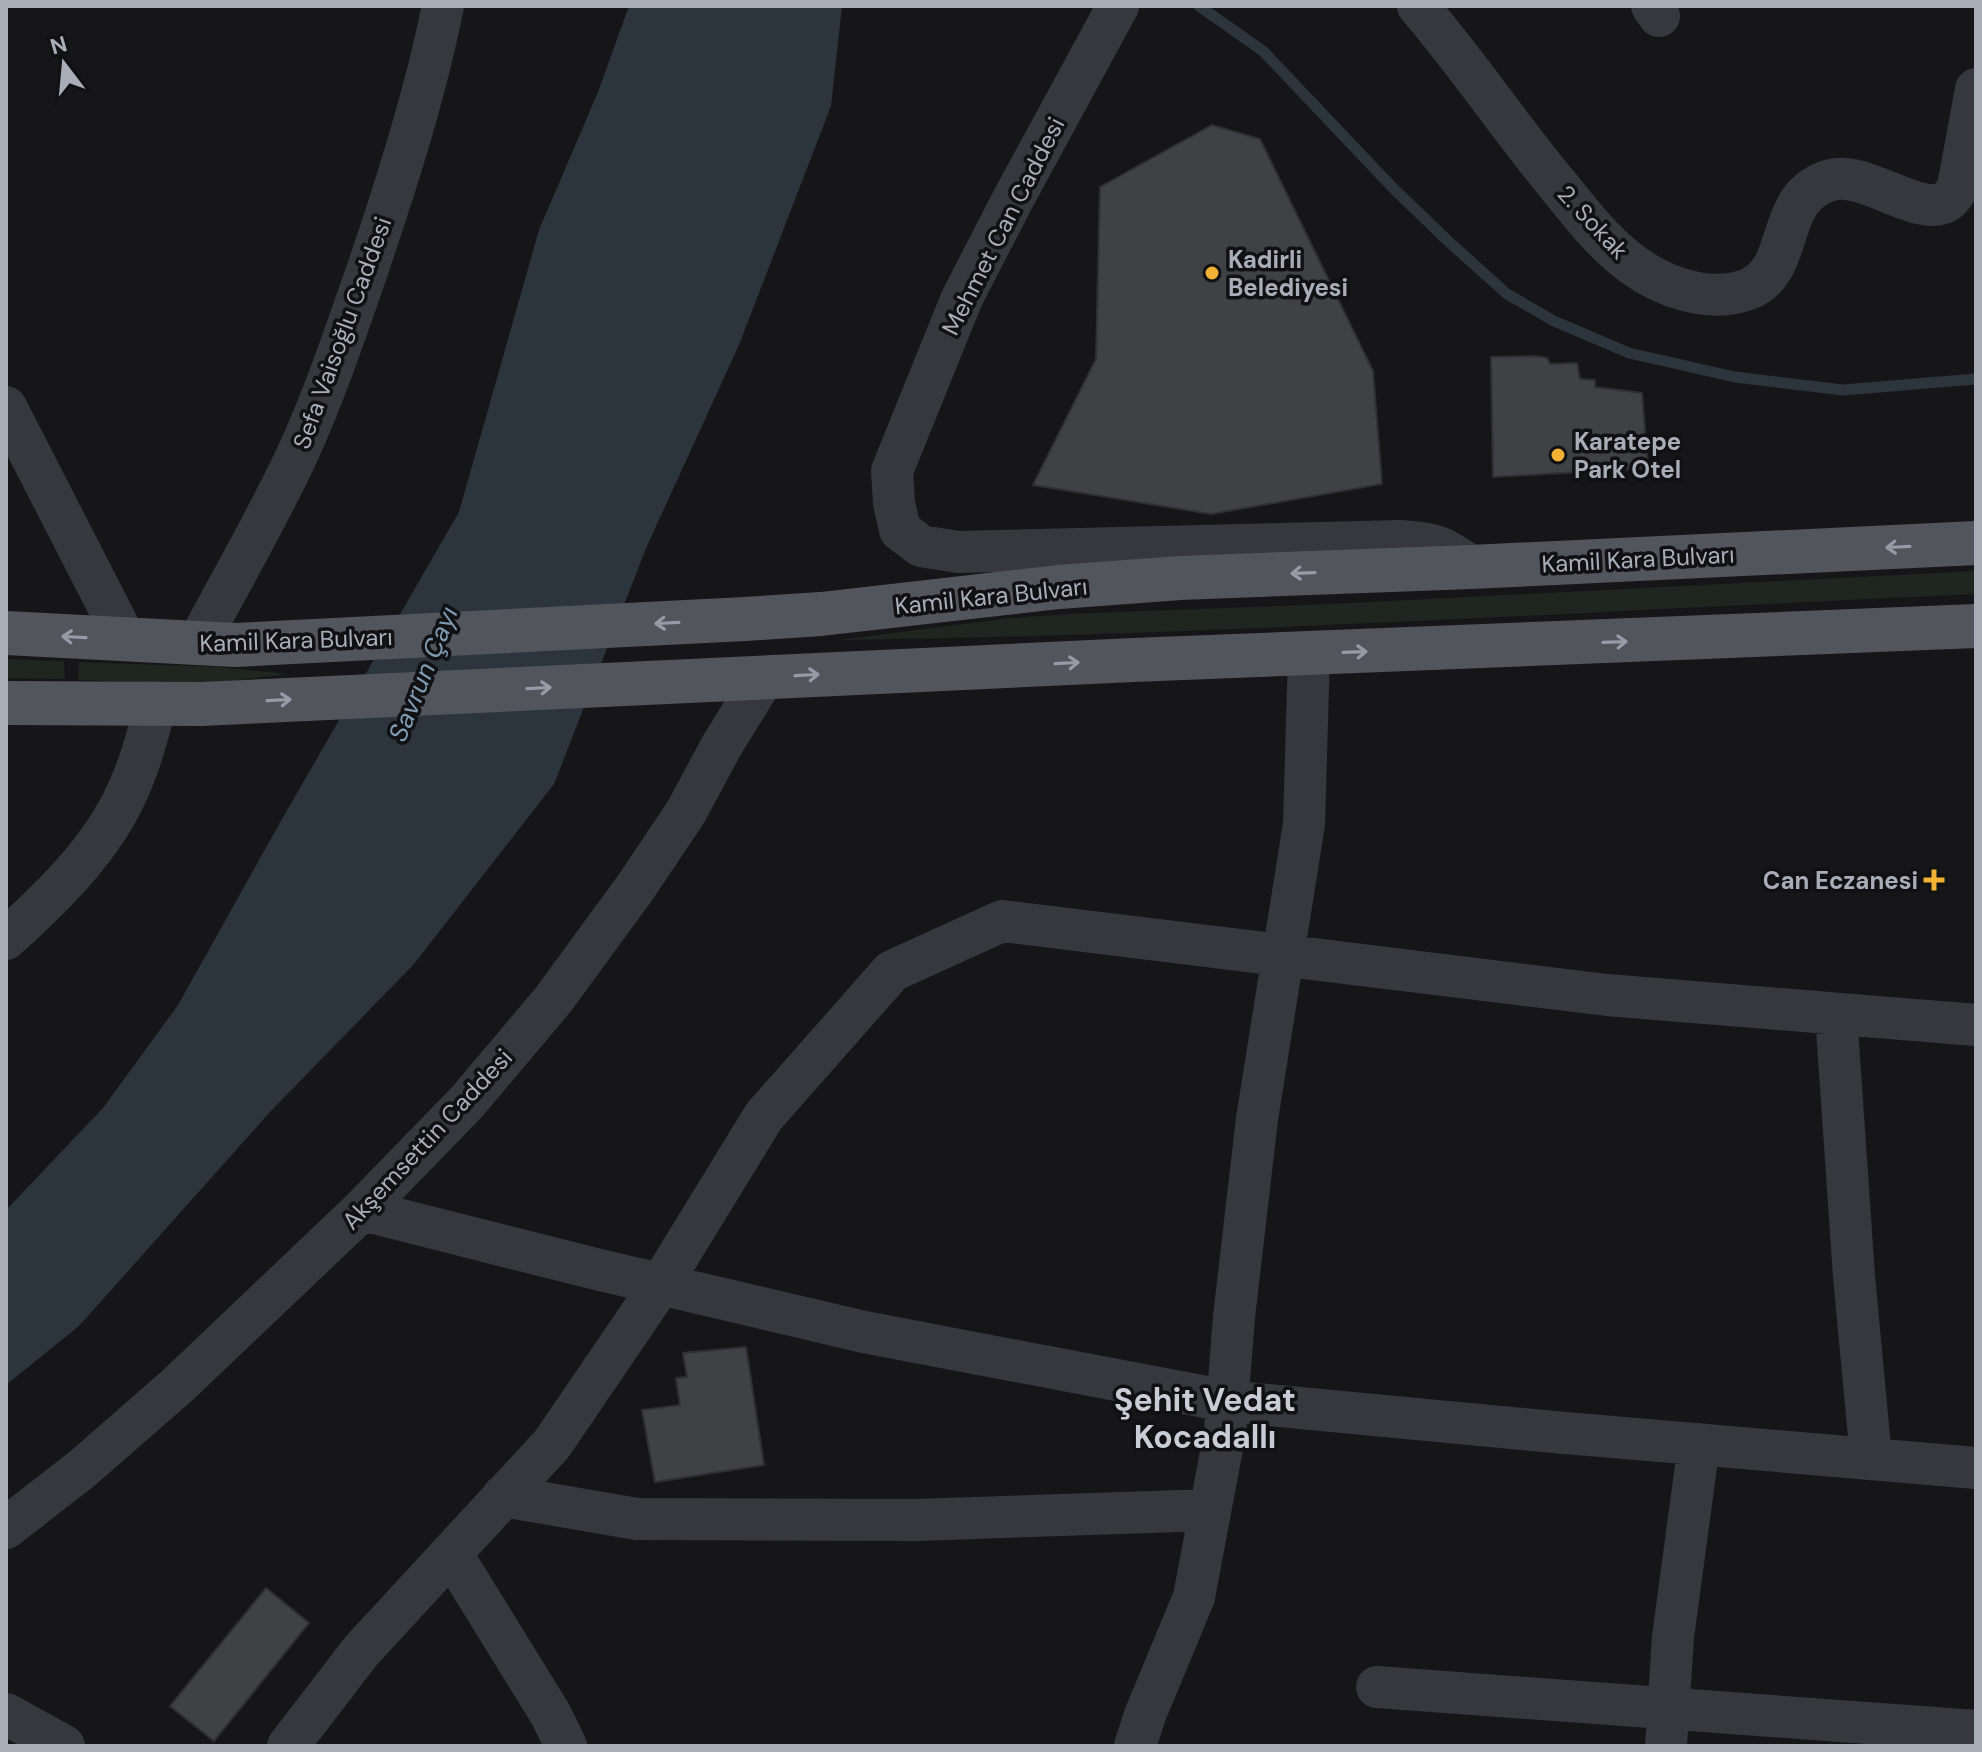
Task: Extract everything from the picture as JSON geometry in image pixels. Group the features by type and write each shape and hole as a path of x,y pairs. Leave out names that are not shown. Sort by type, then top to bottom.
{"main road":[{"name":"Kamil Kara Bulvarı","path":"6,633 217,644 821,614 1059,587 1180,578 1976,543"},
{"path":"6,703 201,704 1133,660 1976,626"},
{"path":"1762,636 1976,650"}],"street":[{"name":"Sefa Vaisoğlu Caddesi","path":"217,644 336,363 415,121 443,6"},
{"name":"2. Sokak","path":"1418,6 1536,159 1608,244 1633,265 1662,282 1694,293 1721,295 1748,289 1769,275 1777,260 1792,211 1817,186 1833,179 1854,180 1922,205 1938,206 1950,200 1958,187 1976,89"},
{"name":"Mehmet Can Caddesi","path":"1113,14 962,298 892,471 900,530 921,546 958,552 1424,542 1450,551 1471,567"},
{"path":"6,407 125,639"},
{"path":"1135,1746 1194,1597 1225,1432 1234,1317 1257,1119 1304,824 1309,654"},
{"name":"Akşemsettin Caddesi","path":"6,1528 83,1468 178,1385 362,1210 467,1102 599,940 686,812 722,745 747,677"},
{"path":"6,939 35,913 98,841 121,804 140,762 156,704"},
{"path":"288,1746 361,1651 552,1444 661,1284 764,1116 892,971 1002,921 1607,995 1976,1025"},
{"path":"1836,1014 1854,1276 1871,1458"},
{"path":"362,1210 864,1332 1227,1401 1976,1468"},
{"path":"1667,1728 1673,1637 1699,1444"},
{"path":"503,1496 637,1519 916,1520 1210,1510"},
{"path":"451,1553 551,1715 566,1746"},
{"path":"1377,1687 1667,1728 1976,1731"},
{"path":"6,1714 64,1746"}],"shaded area":[{"path":"1976,571 1976,594 1265,628 839,640 1010,618 1068,614 1332,604"},
{"path":"6,659 64,661 65,679 6,678"},
{"path":"79,662 219,667 288,674 207,684 78,680"}],"water":[{"name":"Savrun Çayı","path":"629,6 842,6 831,106 739,345 647,546 554,784 414,964 270,1112 79,1326 6,1385 6,1210 103,1108 178,1005 459,512 539,230 598,92"}],"building":[{"name":"Kadirli Belediyesi","path":"1212,125 1260,139 1373,371 1382,484 1211,514 1033,485 1096,359 1100,187"},
{"path":"1491,357 1547,358 1550,364 1577,363 1580,379 1595,380 1595,387 1642,393 1648,468 1493,477"},
{"path":"746,1347 764,1465 655,1482 642,1410 680,1405 676,1378 687,1377 683,1353"},
{"path":"266,1588 309,1623 214,1741 170,1706"}],"waterway":[{"path":"1199,6 1263,51 1393,188 1507,294 1554,321 1629,353 1735,377 1843,390 1976,379"}],"place":[{"name":"Kadirli Belediyesi","path":"1212,273"},
{"name":"Karatepe Park Otel","path":"1558,455"},
{"name":"Can Eczanesi","path":"1934,880"}],"district":[{"name":"Şehit Vedat Kocadallı","path":"1205,1418"}]}
